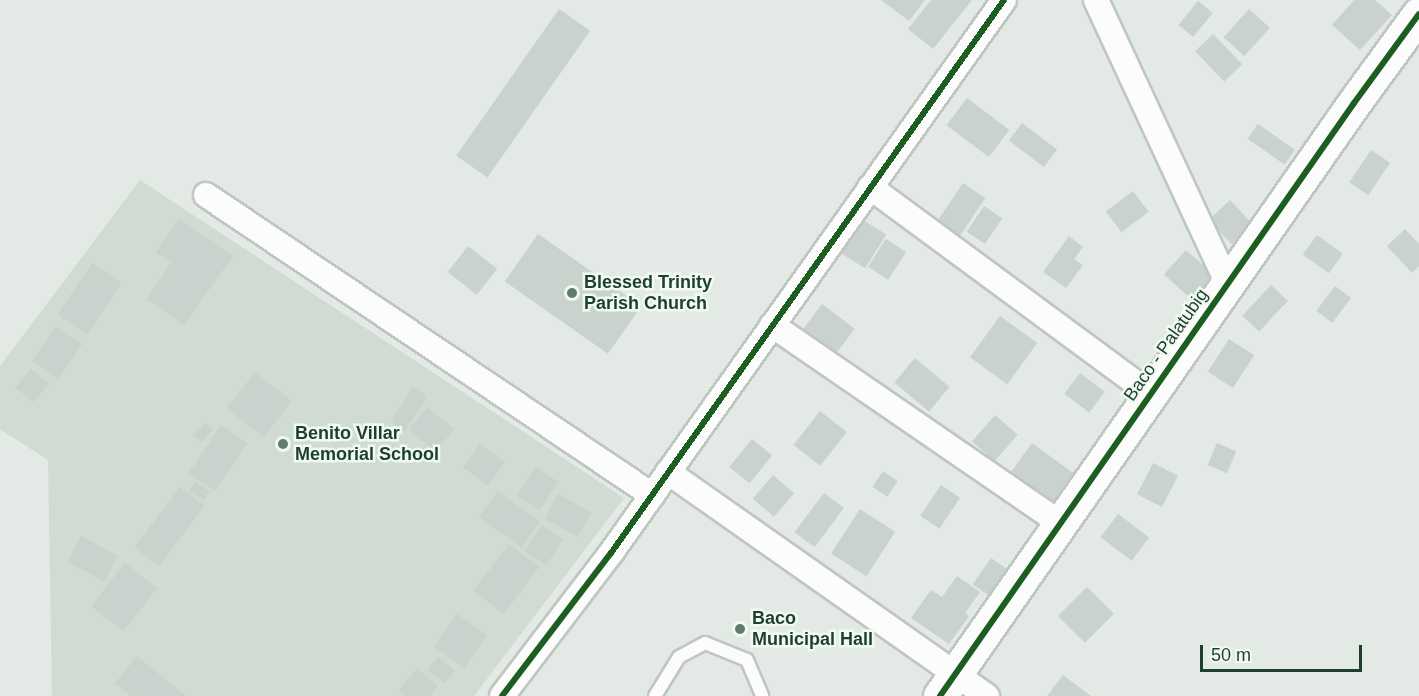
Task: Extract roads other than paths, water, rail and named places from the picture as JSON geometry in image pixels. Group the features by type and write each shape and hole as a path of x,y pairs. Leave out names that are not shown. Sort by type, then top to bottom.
{"street":[{"path":"502,696 652,495 1004,0"},
{"path":"1096,0 1227,284"},
{"name":"Baco - Palatubig","path":"948,684 1419,14"},
{"path":"870,187 1151,394"},
{"path":"206,195 652,495"},
{"path":"772,325 1060,524"},
{"path":"668,472 948,684 987,696"}],"lane":[{"path":"655,696 679,657 705,643 747,660 762,696"}],"place":[{"name":"Blessed Trinity Parish Church","path":"572,293"},
{"name":"Benito Villar Memorial School","path":"283,444"},
{"name":"Baco Municipal Hall","path":"740,629"}]}
